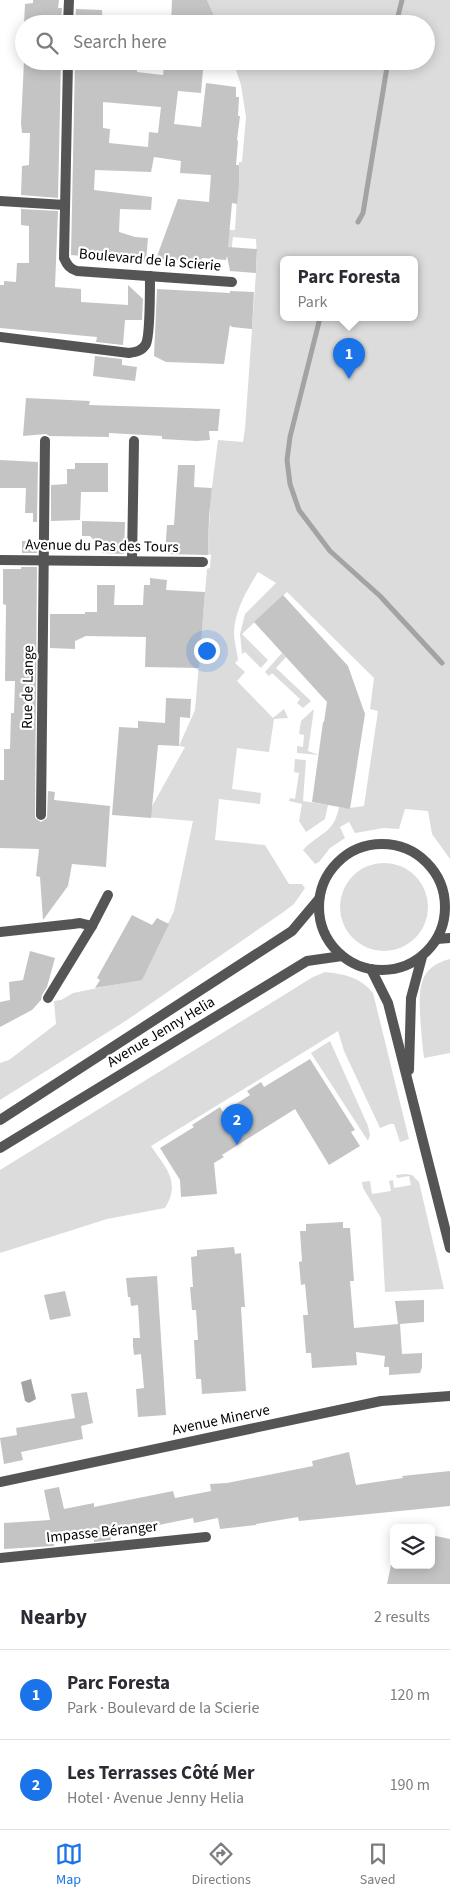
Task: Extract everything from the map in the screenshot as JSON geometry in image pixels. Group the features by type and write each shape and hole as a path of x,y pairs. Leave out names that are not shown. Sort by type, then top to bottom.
{"street":[{"path":"68,15 69,0"},
{"name":"Boulevard de la Scierie","path":"68,70 64,258 71,269 77,271 232,282"},
{"path":"0,201 66,205"},
{"path":"0,337 129,353 141,350 147,339 150,276"},
{"name":"Rue de Lange","path":"41,814 45,441"},
{"path":"132,561 134,441"},
{"name":"Avenue du Pas des Tours","path":"0,560 203,562"},
{"path":"377,844 396,846 415,853 431,867 446,886 444,922 437,939 422,957 406,966 389,970 371,969 356,965 342,956 328,940 320,921 320,899 329,873 342,859 358,849 377,844"},
{"path":"48,998 92,926 108,894"},
{"name":"Avenue Jenny Helia","path":"0,1120 292,931 320,899"},
{"path":"0,932 80,923 92,926"},
{"path":"437,939 450,938"},
{"name":"Avenue Jenny Helia","path":"0,1148 307,962 342,956"},
{"path":"408,1081 411,998 422,957"},
{"path":"371,969 388,1003 450,1248"},
{"name":"Avenue Minerve","path":"0,1482 382,1401 450,1396"},
{"name":"Impasse Béranger","path":"0,1558 206,1537"}],"shaded area":[{"path":"207,0 450,0 450,859 432,834 428,811 405,809 399,829 384,828 355,833 349,822 340,827 345,838 330,848 319,862 315,864 303,850 330,828 337,816 339,807 364,806 378,711 370,709 374,678 287,592 242,634 268,660 261,668 245,652 242,654 240,634 245,614 276,583 258,572 242,600 235,624 234,635 238,660 235,663 245,672 237,681 273,718 284,709 288,718 274,719 269,752 237,748 232,789 261,793 260,804 219,799 215,840 265,845 289,884 302,884 305,888 294,904 282,913 127,1020 0,1100 0,1063 9,1060 56,1024 54,1001 61,1000 73,993 142,979 174,911 193,821 146,817 185,747 179,746 195,710 207,569 210,568 211,554 208,555 210,503 218,440 243,442 245,429 257,258 256,239 233,237 231,254 227,250 229,230 235,230 239,162 242,162 246,117 241,85 236,70 435,70 435,15 214,15"},
{"path":"282,653 286,657 276,668 311,701 303,708 297,703 300,699 272,673 269,676 265,672"},
{"path":"314,709 308,751 319,755 297,753 297,746 303,747 304,735 299,734 301,721"},
{"path":"295,759 306,760 303,801 328,805 325,819 306,832 299,821 302,804 289,801 290,798 295,799 299,773 294,772"},
{"path":"384,863 401,866 409,870 421,882 425,890 428,907 425,924 421,932 409,944 401,948 384,951 367,948 359,944 347,932 343,924 340,907 343,890 347,882 359,870 367,866"},
{"path":"450,959 450,1053 424,1058 420,1014 420,995 423,979 432,967"},
{"path":"325,972 351,977 363,983 373,993 409,1139 400,1142 394,1124 380,1128 344,1051 338,1031 151,1146 166,1167 171,1182 172,1190 165,1208 107,1219 0,1253 0,1170 313,977"},
{"path":"330,1041 368,1126 370,1135 368,1141 311,1053"},
{"path":"396,1175 412,1175 419,1182 444,1289 385,1292 381,1218 363,1188 362,1182 370,1181 372,1194 391,1191 389,1181 393,1180 394,1188 411,1185 409,1176 397,1178"},
{"path":"31,1379 36,1399 29,1403 25,1401 21,1382"}],"building":[{"path":"33,0 59,0 58,8 62,8 62,15 24,15 25,4 33,3"},
{"path":"172,0 207,0 214,15 171,15"},
{"path":"76,9 102,10 102,15 76,15"},
{"path":"24,70 61,70 58,198 21,195 22,166 29,165 30,133 22,133"},
{"path":"75,70 137,70 137,72 163,75 164,70 203,70 201,93 178,91 174,124 201,127 206,83 236,87 236,97 239,97 238,116 240,116 236,165 239,165 239,185 237,204 232,203 228,247 257,249 256,273 230,271 227,256 226,260 202,258 202,261 156,259 178,199 209,202 211,175 180,173 181,161 154,157 151,172 95,170 94,190 152,197 151,210 120,209 119,232 135,237 148,238 146,262 71,255","holes":["103,102 161,107 158,133 149,132 148,147 109,143 110,129 103,128"]},
{"path":"21,209 58,211 55,287 81,289 81,302 128,305 128,285 143,299 142,320 125,320 123,345 96,342 97,337 0,328 0,285 4,285 4,281 16,282 17,263 29,263 29,226 21,225"},
{"path":"157,289 230,293 230,291 254,292 252,329 232,327 230,325 224,364 166,362 154,356"},
{"path":"95,356 122,359 122,365 137,367 135,381 93,376"},
{"path":"26,398 90,401 89,405 220,409 218,431 209,431 210,440 197,441 162,439 162,436 109,433 109,437 49,436 46,434 23,436"},
{"path":"0,460 38,462 37,522 33,522 33,513 25,513 26,488 0,488"},
{"path":"75,463 108,463 108,492 81,492 80,520 51,521 51,485 67,484 67,469 75,469"},
{"path":"178,465 195,465 194,487 212,488 208,555 165,554 167,525 174,525"},
{"path":"82,521 125,522 124,554 102,553 102,548 90,536 82,536"},
{"path":"22,541 37,541 37,553 22,553"},
{"path":"21,567 37,567 35,818 41,822 47,818 48,791 55,792 54,800 110,806 106,867 72,864 68,886 43,920 40,877 36,876 39,849 0,848 0,780 4,780 4,749 10,749 11,713 14,713 15,681 5,681 6,605 3,604 3,569 21,569"},
{"path":"150,578 167,580 166,590 205,592 199,668 145,667 146,637 86,636 75,641 75,649 50,648 50,614 97,612 97,585 115,585 114,605 143,605 144,585 150,585"},
{"path":"283,595 348,666 365,714 350,809 312,802 327,702 254,622"},
{"path":"166,698 191,699 190,718 180,717 179,746 158,745 151,818 112,815 119,727 138,728 138,721 165,723"},
{"path":"132,915 152,925 157,918 169,924 142,980 95,988 100,980 97,978"},
{"path":"30,951 55,958 47,987 41,1000 32,1010 0,1027 0,1002 10,1000 9,982 23,980"},
{"path":"310,1059 355,1130 351,1132 360,1146 329,1165 295,1109 222,1155 224,1157 214,1163 217,1194 181,1197 180,1180 160,1148 194,1127 192,1125 220,1107 223,1112 250,1095 247,1091 261,1082 264,1087"},
{"path":"343,1222 343,1228 350,1228 354,1281 350,1281 354,1328 398,1324 395,1301 424,1300 424,1322 400,1324 402,1354 422,1353 420,1373 389,1375 389,1367 384,1367 385,1356 356,1352 357,1365 312,1368 311,1353 306,1353 303,1315 308,1315 305,1284 301,1285 299,1262 302,1261 300,1231 306,1231 306,1224"},
{"path":"234,1247 235,1254 241,1253 245,1307 241,1307 246,1391 202,1394 201,1379 196,1379 194,1340 198,1340 196,1310 192,1310 190,1287 193,1287 191,1257 197,1256 197,1250"},
{"path":"157,1276 166,1415 138,1417 136,1389 144,1388 141,1354 134,1355 133,1346 133,1338 140,1338 138,1305 131,1306 126,1278"},
{"path":"65,1291 71,1316 50,1320 44,1295"},
{"path":"87,1392 93,1423 81,1426 83,1439 21,1452 23,1460 4,1464 0,1438 17,1435 16,1428 75,1418 71,1394"},
{"path":"349,1452 356,1485 403,1478 402,1476 450,1471 450,1506 299,1521 298,1517 256,1525 220,1529 218,1518 194,1523 193,1518 110,1535 111,1540 94,1542 93,1533 53,1538 54,1546 4,1549 4,1523 50,1520 44,1490 59,1487 64,1509 94,1503 94,1507 173,1491 175,1498 211,1491 210,1484 227,1483 313,1466 312,1461"},
{"path":"435,1536 450,1539 450,1584 387,1584 390,1569 435,1569"}],"waterway":[{"path":"398,15 402,0"},
{"path":"358,222 363,213 387,70"},
{"path":"319,321 290,437 287,460 290,484 299,510 330,551 380,596 442,663"}],"place":[{"name":"Parc Foresta","path":"349,379"},
{"name":"Les Terrasses Côté Mer","path":"237,1145"}]}
